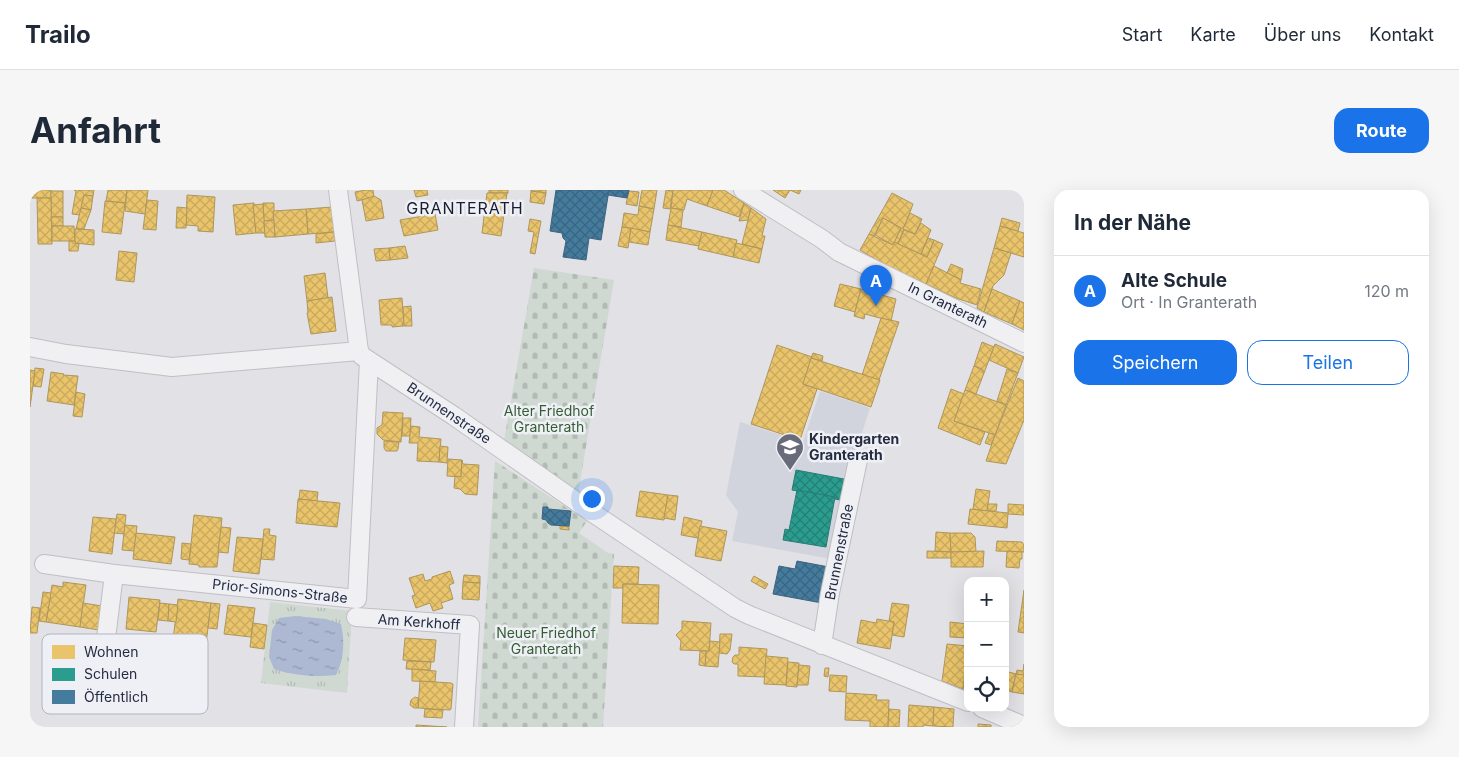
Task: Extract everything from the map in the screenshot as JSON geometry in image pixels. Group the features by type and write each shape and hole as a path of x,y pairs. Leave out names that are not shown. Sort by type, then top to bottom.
{"street":[{"name":"Prior-Simons-Straße","path":"44,564 114,574 357,599 364,356 338,190"},
{"name":"In Granterath","path":"744,190 822,239 839,252 1024,343"},
{"path":"30,347 66,354 172,367 364,356"},
{"name":"Brunnenstraße","path":"364,356 735,608 822,645 964,700"},
{"name":"Brunnenstraße","path":"822,645 832,584 858,460"},
{"path":"107,634 114,574"},
{"name":"Am Kerkhoff","path":"356,617 470,625 464,727"},
{"path":"991,712 1024,726"}],"shaded area":[{"name":"Kindergarten Granterath","path":"820,391 870,408 852,464 831,559 732,541 738,512 726,495 740,422 803,442"}],"green space":[{"name":"Alter Friedhof Granterath","path":"534,268 614,280 578,494 504,441"},
{"name":"Neuer Friedhof Granterath","path":"495,461 587,521 579,533 608,553 614,554 603,727 478,727"},
{"path":"270,602 352,611 347,693 261,683"}],"water":[{"path":"295,616 326,619 341,624 343,650 341,663 336,675 305,675 274,669 269,657 272,630 279,618"}],"building: Wohnen":[{"path":"30,190 51,190 51,198 30,198"},
{"path":"74,190 94,190 93,196 84,195 80,215 72,214 76,191"},
{"path":"108,190 127,190 125,203 106,201"},
{"path":"127,190 148,190 145,214 125,211"},
{"path":"373,190 374,197 357,201 355,192"},
{"path":"414,190 427,190 428,195 416,197"},
{"path":"489,190 508,190 508,193 489,193"},
{"path":"546,190 546,193 531,191"},
{"path":"642,190 657,190 654,209 639,206"},
{"path":"666,190 673,191 670,209 663,208"},
{"path":"673,190 713,190 707,206 687,199 684,210 671,208"},
{"path":"713,190 724,190 744,203 739,217 707,206"},
{"path":"773,190 790,190 785,198"},
{"path":"790,190 801,190 799,194"},
{"path":"51,191 63,191 63,217 51,217"},
{"path":"531,191 546,193 544,204 530,202"},
{"path":"629,191 639,192 637,206 626,204"},
{"path":"487,193 507,193 501,236 482,233"},
{"path":"892,193 913,204 898,244 894,242 901,228 883,218 874,236 869,234"},
{"path":"84,195 93,196 91,210 81,208"},
{"path":"187,195 215,197 213,232 198,231 198,226 186,225"},
{"path":"374,196 381,200 384,218 366,221 362,200"},
{"path":"37,198 51,198 52,244 38,244"},
{"path":"147,200 158,201 156,230 143,229"},
{"path":"105,201 125,203 121,234 102,232"},
{"path":"254,203 256,233 236,235 233,205"},
{"path":"263,203 274,203 274,220 264,221"},
{"path":"744,203 751,208 748,220 739,221"},
{"path":"263,204 265,233 256,233 253,205"},
{"path":"639,206 654,209 650,232 622,227 624,213 638,215"},
{"path":"177,207 187,208 186,228 176,228"},
{"path":"332,207 334,232 308,234 306,209"},
{"path":"81,208 91,210 84,229 76,229"},
{"path":"671,208 683,210 681,227 668,225"},
{"path":"751,208 766,219 762,236 765,236 762,249 742,244"},
{"path":"306,209 308,234 275,237 273,211"},
{"path":"910,213 922,219 915,234 903,229"},
{"path":"435,214 438,230 404,236 400,220"},
{"path":"51,217 63,217 63,226 52,226"},
{"path":"883,218 901,228 893,245 875,235"},
{"path":"1002,218 1020,223 1018,231 1000,226"},
{"path":"530,219 541,221 535,254 530,253 534,232 528,231"},
{"path":"274,220 275,237 265,237 264,221"},
{"path":"921,223 931,230 921,254 898,244 904,230 915,234"},
{"path":"668,225 702,232 699,246 666,240"},
{"path":"52,226 74,226 75,241 52,241"},
{"path":"1000,226 1024,233 1024,257 994,248"},
{"path":"622,227 631,228 628,248 618,246"},
{"path":"631,228 650,232 648,245 629,242"},
{"path":"75,229 94,230 94,245 75,243"},
{"path":"334,232 335,241 316,243 316,234"},
{"path":"702,232 737,240 733,257 698,249"},
{"path":"869,234 893,245 894,242 927,257 934,240 943,244 926,284 885,265 860,250"},
{"path":"928,238 934,240 927,257 921,254"},
{"path":"69,241 75,241 75,243 79,244 78,251 69,251"},
{"path":"736,243 762,249 759,263 733,257"},
{"path":"405,246 408,258 390,260 389,248"},
{"path":"389,248 390,260 376,261 374,249"},
{"path":"994,248 1011,253 1004,275 993,286 984,312 977,308"},
{"path":"119,251 137,253 134,282 116,280"},
{"path":"951,264 963,269 961,280 947,273"},
{"path":"934,266 961,280 960,283 981,289 977,305 956,298 926,284"},
{"path":"325,273 328,298 307,301 304,276"},
{"path":"840,284 861,289 855,312 834,306"},
{"path":"861,289 896,299 891,321 865,314 864,319 854,316"},
{"path":"992,289 1020,301 1012,324 984,312"},
{"path":"332,297 336,331 311,334 307,301"},
{"path":"402,298 403,326 381,325 379,300"},
{"path":"1020,301 1024,303 1024,330 1012,324"},
{"path":"411,306 412,326 403,326 403,307"},
{"path":"881,318 899,322 879,380 862,375"},
{"path":"982,342 994,347 984,373 982,369 974,366"},
{"path":"995,344 1024,357 1018,373 989,360"},
{"path":"777,345 812,357 803,384 817,389 800,440 751,424"},
{"path":"813,353 823,356 822,361 811,358"},
{"path":"811,358 880,380 871,407 803,384"},
{"path":"974,366 982,369 984,373 976,394 965,390"},
{"path":"35,368 44,369 41,387 33,386"},
{"path":"1007,369 1018,373 1006,405 997,401"},
{"path":"30,370 35,371 30,407"},
{"path":"51,372 78,376 74,405 47,401"},
{"path":"1018,378 1024,381 1024,420 1006,464 986,461 995,435"},
{"path":"951,389 964,394 954,421 985,432 980,445 938,428"},
{"path":"965,390 1006,405 995,435 954,421"},
{"path":"76,392 85,394 82,417 73,416"},
{"path":"383,412 403,413 401,442 383,440 377,434 377,428 382,425"},
{"path":"403,418 411,418 410,436 402,436"},
{"path":"411,426 420,427 419,437 441,439 439,462 417,461 418,443 409,443"},
{"path":"989,433 995,435 991,445 985,443"},
{"path":"384,441 399,442 397,451 386,451"},
{"path":"440,446 448,447 447,463 439,462"},
{"path":"448,459 462,460 461,477 447,476"},
{"path":"462,460 463,464 479,465 477,495 465,494 460,489 454,488 455,476 461,477"},
{"path":"976,489 990,491 987,511 973,509"},
{"path":"300,490 318,492 317,501 299,499"},
{"path":"640,491 668,495 664,520 636,516"},
{"path":"668,495 678,496 675,520 664,518"},
{"path":"298,499 340,503 337,527 296,523"},
{"path":"988,504 997,504 996,511 987,511"},
{"path":"1008,504 1024,505 1024,515 1008,514"},
{"path":"970,509 1008,513 1007,528 968,524"},
{"path":"117,514 126,515 124,534 114,533"},
{"path":"194,515 222,518 217,567 199,567 199,565 189,564"},
{"path":"93,517 116,519 112,554 89,551"},
{"path":"684,517 702,521 698,538 681,535"},
{"path":"125,525 137,526 134,551 122,550"},
{"path":"560,526 569,526 569,530 560,529"},
{"path":"700,526 727,531 721,561 695,556"},
{"path":"221,527 231,528 228,553 218,552"},
{"path":"264,529 270,529 269,535 276,536 274,560 261,559"},
{"path":"936,532 950,533 951,552 935,551"},
{"path":"136,533 175,537 171,564 133,559"},
{"path":"950,533 971,533 975,537 976,552 951,552"},
{"path":"237,537 263,539 259,574 233,571"},
{"path":"997,541 1022,542 1024,552 996,551"},
{"path":"182,543 191,544 189,560 181,559"},
{"path":"927,551 951,552 951,558 927,558"},
{"path":"984,551 983,567 951,567 951,552"},
{"path":"1007,551 1022,552 1019,568 1006,567"},
{"path":"614,566 639,567 638,584 623,584 623,588 613,588"},
{"path":"450,571 454,583 449,585 453,599 441,603 443,608 433,611 430,603 416,608 412,596 415,595 409,578 423,574 425,581"},
{"path":"464,575 480,576 480,583 463,582"},
{"path":"754,576 768,584 765,589 751,581"},
{"path":"63,582 86,585 80,627 46,622 52,585 63,587"},
{"path":"463,582 480,583 479,600 462,599"},
{"path":"623,584 659,585 658,624 622,623"},
{"path":"1024,590 1024,633 1018,632"},
{"path":"43,592 51,593 46,622 39,621"},
{"path":"129,597 160,600 156,632 126,629"},
{"path":"178,599 211,603 207,634 174,634"},
{"path":"83,603 102,606 99,630 80,627"},
{"path":"160,603 169,604 168,621 158,620"},
{"path":"211,603 220,604 217,629 208,628"},
{"path":"892,603 909,605 904,637 892,635 894,622 889,621"},
{"path":"169,604 178,605 176,622 168,621"},
{"path":"228,605 255,608 251,637 224,634"},
{"path":"32,607 40,608 37,633 30,633"},
{"path":"877,619 894,622 890,649 857,643 861,620 876,623"},
{"path":"682,621 711,623 709,651 680,650 681,641 676,635 682,629"},
{"path":"950,622 964,624 964,638 950,637"},
{"path":"253,623 267,625 264,649 250,647"},
{"path":"720,634 732,634 730,650 727,654 719,653"},
{"path":"405,638 436,640 434,662 403,660"},
{"path":"710,641 720,642 718,667 705,666 706,651 709,651"},
{"path":"947,644 964,646 963,689 942,681"},
{"path":"739,647 767,649 765,677 738,676 738,664 732,662 735,655 739,655"},
{"path":"700,651 706,651 705,666 699,665"},
{"path":"766,656 788,658 786,685 764,684"},
{"path":"407,661 431,662 430,670 406,669"},
{"path":"788,662 799,663 797,687 786,686"},
{"path":"1024,664 1024,675 1016,674 1017,670 1023,671"},
{"path":"799,665 810,666 808,685 797,685"},
{"path":"825,668 829,668 828,677 824,676"},
{"path":"412,669 436,671 435,682 412,681"},
{"path":"1009,672 1016,674 1012,692 1009,691"},
{"path":"1016,674 1024,675 1024,694 1012,692"},
{"path":"830,675 847,676 846,692 829,691"},
{"path":"420,681 453,684 451,709 418,708"},
{"path":"846,693 877,695 876,700 889,700 888,727 870,727 870,721 845,720"},
{"path":"415,697 418,698 418,708 410,705 411,700"},
{"path":"909,705 934,707 933,726 908,727"},
{"path":"934,707 954,709 953,727 933,726"},
{"path":"425,709 443,710 442,718 424,717"},
{"path":"889,709 900,710 899,727 888,727"},
{"path":"978,724 991,725 991,727 978,727"},
{"path":"416,725 447,727 416,727"}],"building: Schulen":[{"path":"796,470 844,479 840,500 835,499 835,497 792,490"},
{"path":"797,490 835,497 826,547 783,540 785,529 789,530"}],"building: Öffentlich":[{"path":"556,190 609,190 601,240 589,238 586,260 563,257 566,241 562,233 550,231"},
{"path":"609,190 629,190 627,198 608,195"},
{"path":"543,507 571,511 569,526 551,525 542,519"},
{"path":"797,561 829,567 822,603 773,594 779,566 795,569"}],"place":[{"name":"Alte Schule","path":"876,306"},
{"name":"Kindergarten Granterath","path":"790,471"}],"district":[{"name":"GRANTERATH","path":"465,208"}]}
